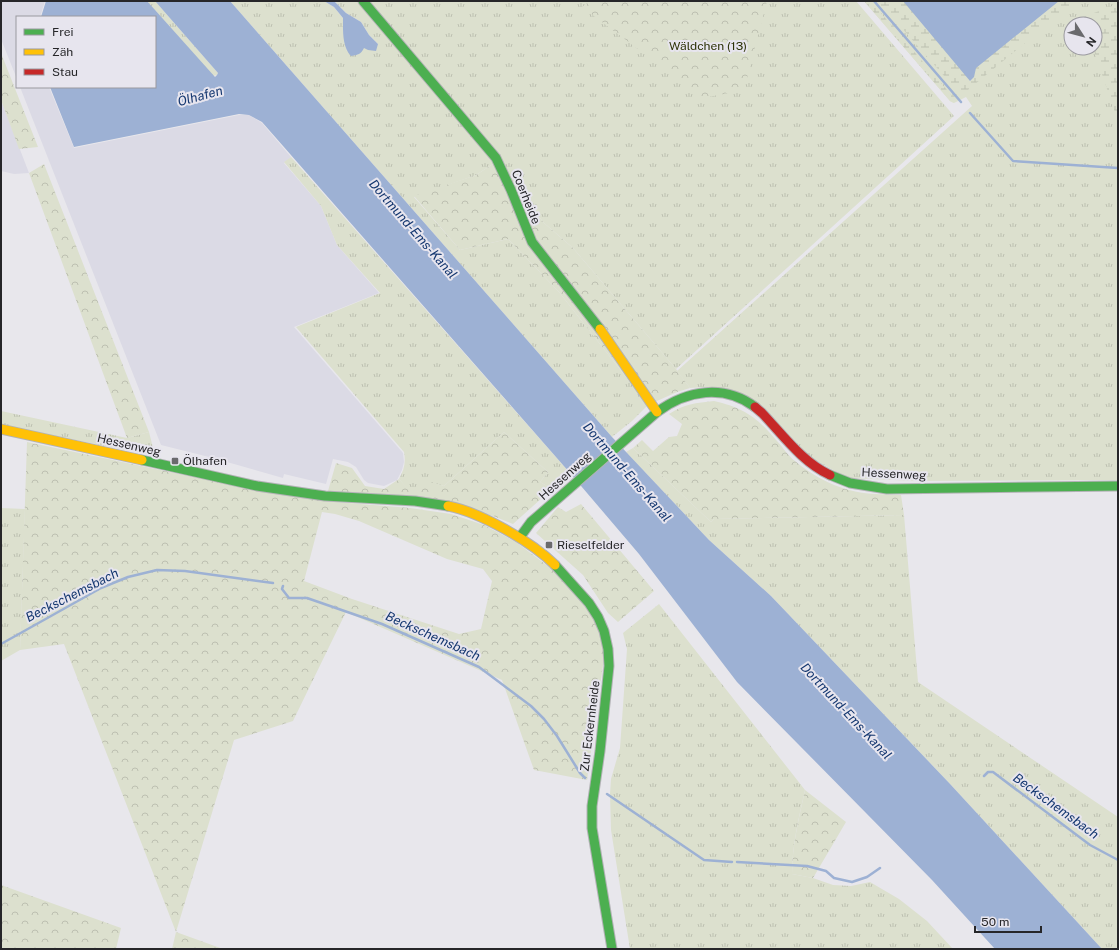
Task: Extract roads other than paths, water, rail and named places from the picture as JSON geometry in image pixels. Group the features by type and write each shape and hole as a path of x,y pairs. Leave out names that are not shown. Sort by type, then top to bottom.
{"street":[{"name":"Coerheide","path":"363,1 496,158 512,190 532,242 607,337 657,412"},
{"name":"Hessenweg","path":"1,429 257,486 325,496 434,504 476,515 520,537 531,522 657,412 669,404 695,394 708,393 728,395 741,399 759,409 805,459 818,469 860,486 887,489 1118,486"},
{"name":"Zur Eckernheide","path":"520,537 556,565 574,584 598,617 604,631 608,649 609,666 600,752 592,806 592,828 612,949"}],"water":[{"name":"Dortmund-Ems-Kanal","path":"46,1 147,1 215,77 218,73 155,1 230,1 612,437 709,540 771,596 951,785 1102,949 995,949 932,880 737,682 639,554 570,473 262,122 249,115 239,114 74,147 50,88 156,88 156,16 41,16"},
{"path":"324,1 334,1 346,13 361,22 369,35 378,44 376,51 364,48 359,54 351,56 346,48 343,33 343,18 334,7"},
{"path":"903,1 1059,1 976,68 974,77 970,81"}],"waterway":[{"path":"874,1 961,102"},
{"path":"970,113 1013,161 1118,168"},
{"name":"Beckschemsbach","path":"1,644 101,588 128,577 157,570 185,571 273,583"},
{"name":"Beckschemsbach","path":"283,586 282,589 289,598 307,598 382,624 479,667 531,706 544,719 557,736 580,773 585,778"},
{"name":"Beckschemsbach","path":"984,776 988,772 993,772 1090,845 1118,860"},
{"name":"Beckschemsbach","path":"607,794 704,860 732,862"},
{"name":"Beckschemsbach","path":"737,862 807,866 826,871 834,878 852,882 867,877 880,868"}],"place":[{"name":"Ölhafen","path":"175,461"},
{"name":"Rieselfelder","path":"549,545"}],"park label":[{"name":"Wäldchen (13)","path":"708,46"}]}
